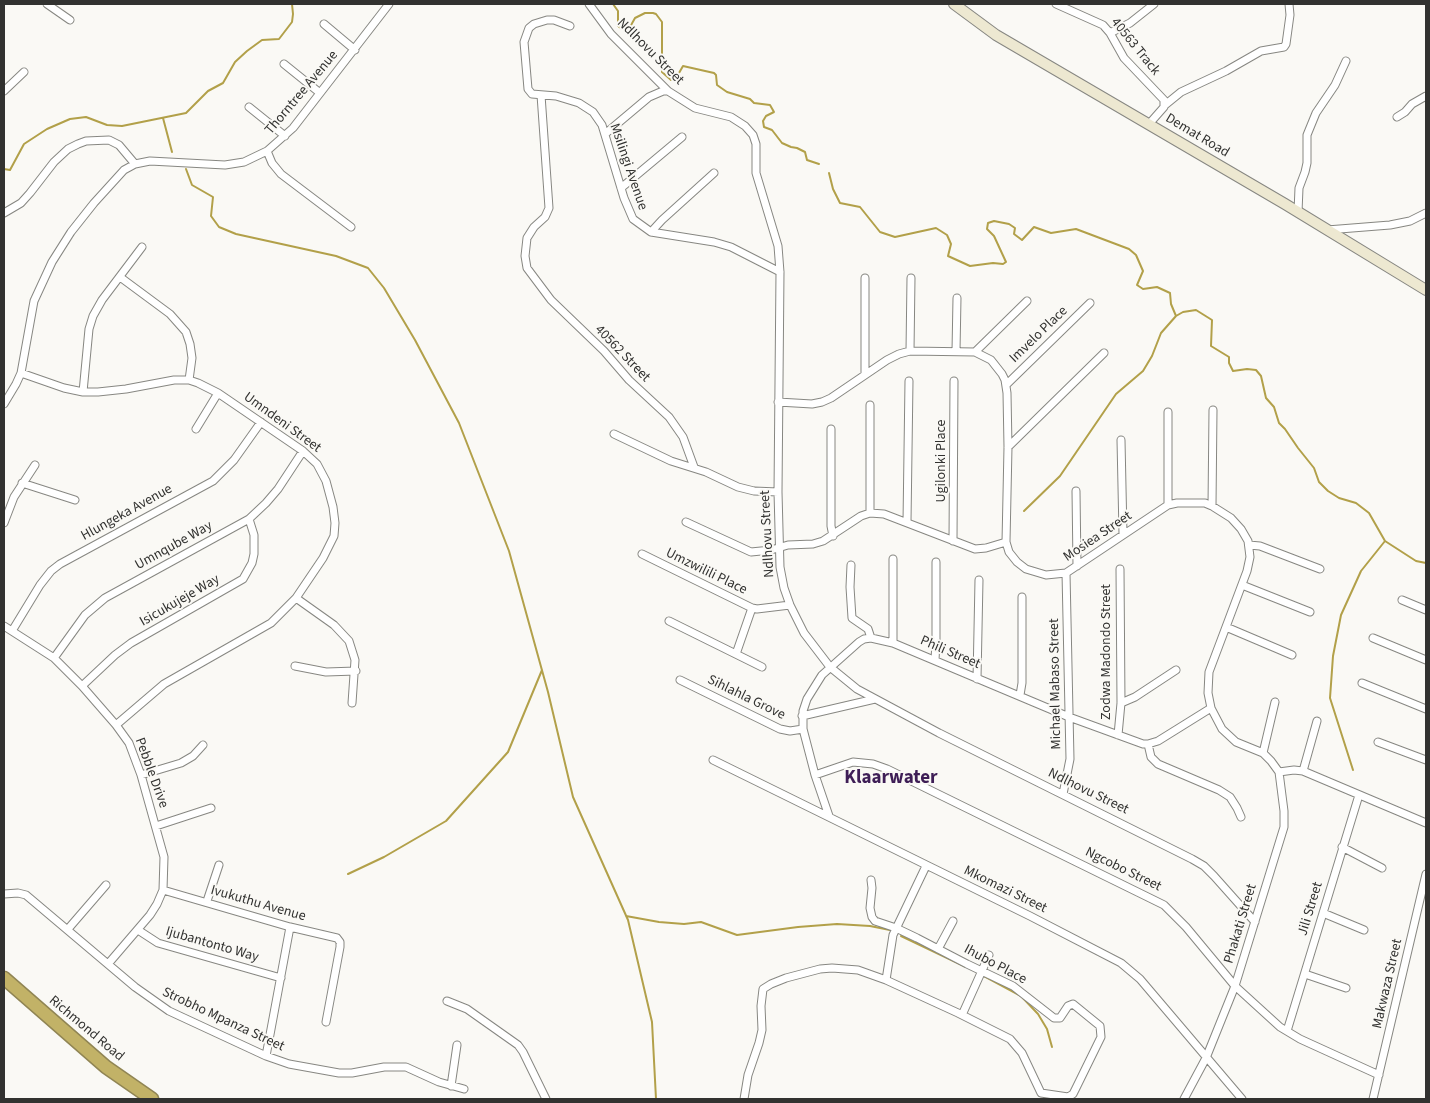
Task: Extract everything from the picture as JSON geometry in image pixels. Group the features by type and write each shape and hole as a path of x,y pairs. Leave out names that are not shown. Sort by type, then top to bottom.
{"highway":[{"name":"Richmond Road","path":"4,978 106,1067 152,1099"}],"street":[{"path":"47,4 70,20"},
{"name":"Thorntree Avenue","path":"135,164 159,161 225,166 244,162 267,151 285,136 390,4"},
{"name":"Ndlhovu Street","path":"590,4 611,34 668,91 695,108 731,117 745,126 753,135 756,144 756,173 778,246 780,272 778,402 779,547 784,588 804,633 830,667 857,689 939,733 1172,848 1204,866 1255,922"},
{"name":"Demat Road","path":"954,4 996,35 1298,212 1426,290"},
{"name":"40563 Track","path":"1056,4 1103,25 1110,33 1121,54 1164,100 1165,104"},
{"path":"1110,33 1130,23 1154,4"},
{"path":"1149,124 1165,104 1181,92 1226,72 1261,51 1284,47 1290,15 1289,4"},
{"path":"541,95 532,94 528,89 524,42 526,33 534,24 547,20 554,20 570,26"},
{"path":"324,24 355,50"},
{"path":"1298,212 1299,188 1306,172 1307,135 1316,114 1335,85 1346,61"},
{"path":"284,64 320,93"},
{"path":"4,91 24,72"},
{"path":"605,134 649,97 663,91 668,91"},
{"name":"Msilingi Avenue","path":"541,95 556,96 579,103 593,112 602,125 630,216 651,232 714,242 744,252 780,272"},
{"name":"40562 Street","path":"541,95 540,108 549,208 545,217 534,227 527,238 525,246 526,262 530,274 551,300 604,351 629,380 669,417 683,437 694,467"},
{"path":"1396,117 1426,96"},
{"path":"249,108 285,136"},
{"path":"621,188 682,137"},
{"path":"4,213 21,203 54,162 68,149 86,141 104,139 114,142 119,145 135,164 124,170 94,203 71,232 52,262 34,302 21,373 4,404"},
{"path":"267,151 272,163 281,174 351,227"},
{"path":"651,232 714,173"},
{"path":"1327,230 1390,225 1410,221 1426,213"},
{"path":"83,392 90,324 102,300 142,247"},
{"path":"120,277 170,314 186,332 192,358 189,380"},
{"path":"865,278 865,374"},
{"path":"910,351 911,278"},
{"path":"956,351 957,298"},
{"path":"975,352 1027,300"},
{"name":"Imvelo Place","path":"1006,385 1090,303"},
{"path":"686,522 746,551 755,552 788,545 812,544 823,541 870,512 884,514 979,549 1006,542 1008,446 1006,385 1002,374 991,360 975,352 910,351 887,360 831,398 822,402 812,404 778,402"},
{"path":"1008,446 1104,353"},
{"name":"Umndeni Street","path":"21,373 64,388 83,392 98,392 174,380 189,380 206,386 303,451 317,464 326,481 333,507 334,536 330,548 296,598 271,623 164,684 116,725"},
{"path":"907,522 909,381"},
{"name":"Ugilonki Place","path":"953,541 954,381"},
{"path":"196,429 218,393"},
{"path":"870,405 870,512"},
{"path":"1212,506 1213,410"},
{"path":"1168,412 1168,505"},
{"name":"Hlungeka Avenue","path":"12,631 40,585 60,564 213,480 234,460 261,422"},
{"path":"831,429 832,536"},
{"path":"614,434 671,461 694,467 738,487 754,491 778,492"},
{"path":"1121,440 1123,534"},
{"name":"Umnqube Way","path":"54,658 85,615 106,598 249,519 272,496 303,451"},
{"path":"4,523 10,505 22,482 35,465"},
{"path":"22,482 75,500"},
{"path":"1076,491 1077,566"},
{"name":"Mosiea Street","path":"1006,542 1009,552 1026,569 1046,576 1066,573 1168,505 1191,502 1212,506 1231,518 1241,529 1249,545"},
{"name":"Isicukujeje Way","path":"82,686 115,655 131,643 243,578 252,563 254,554 254,535 249,519"},
{"path":"1320,569 1260,546 1249,545 1250,557 1242,585 1209,672 1208,693 1211,708 1222,730 1228,736 1236,742 1263,754 1279,772 1304,771 1426,823"},
{"name":"Umzwilili Place","path":"642,554 752,608 790,605"},
{"path":"893,642 894,559"},
{"path":"935,660 936,562"},
{"path":"829,816 803,730 802,716 806,700 822,675 859,642 871,638 868,630 852,618 851,565"},
{"name":"Zodwa Madondo Street","path":"1118,735 1121,703 1120,569"},
{"name":"Michael Mabaso Street","path":"1064,794 1070,759 1066,573"},
{"path":"978,679 979,580"},
{"path":"1242,585 1310,612"},
{"path":"1020,696 1022,683 1022,597"},
{"path":"296,598 334,624 349,641 355,660 356,671 352,703"},
{"path":"1402,600 1426,610"},
{"path":"736,654 752,608"},
{"path":"669,621 762,667"},
{"name":"Pebble Drive","path":"4,626 54,658 82,686 129,742 141,775 164,857 163,890 157,904 138,930 108,964"},
{"path":"1226,627 1292,655"},
{"name":"Phili Street","path":"871,638 893,642 1069,717 1148,744"},
{"path":"1373,638 1426,660"},
{"path":"295,666 326,672 356,671"},
{"path":"1121,703 1135,697 1176,670"},
{"name":"Sihlahla Grove","path":"680,680 780,729 790,731 803,730"},
{"path":"1362,683 1426,710"},
{"path":"802,716 875,699"},
{"path":"1263,754 1276,702"},
{"path":"1211,708 1158,741 1148,744 1151,757 1158,764 1220,790 1230,797 1241,818"},
{"path":"1304,771 1317,721"},
{"path":"1378,742 1426,760"},
{"path":"141,775 181,763 193,756 203,745"},
{"name":"Mkomazi Street","path":"714,760 1122,962 1140,979 1242,1099"},
{"name":"Ngcobo Street","path":"815,774 853,762 864,762 880,766 1164,905 1186,927 1235,986 1287,1031 1300,1039 1379,1075"},
{"name":"Phakati Street","path":"1184,1099 1206,1058 1235,986 1284,827 1279,772"},
{"name":"Jili Street","path":"1287,1031 1359,795"},
{"path":"156,826 211,808"},
{"path":"1342,847 1382,868"},
{"path":"207,902 219,864"},
{"path":"886,980 889,952 896,928 926,866"},
{"name":"Makwaza Street","path":"1374,1099 1426,874"},
{"name":"Ihubo Place","path":"871,880 870,908 872,917 878,922 896,928 1013,986 1054,1018 1060,1018 1068,1006 1074,1004 1100,1026 1100,1037 1072,1094 1062,1097 1042,1093 1016,1044 1001,1034 962,1015"},
{"path":"68,929 106,884"},
{"name":"Ivukuthu Avenue","path":"163,890 290,927 337,938 340,946 326,1022"},
{"name":"Strobho Mpanza Street","path":"4,894 18,893 26,895 135,987 169,1011 266,1056 289,1064 339,1072 352,1073 390,1066 406,1067 451,1086 464,1089"},
{"path":"1323,913 1364,930"},
{"path":"938,949 954,921"},
{"path":"266,1056 290,927"},
{"name":"Ijubantonto Way","path":"138,930 158,943 281,978"},
{"path":"744,1099 748,1075 762,1030 761,992 766,986 820,969 858,970 886,980 962,1015 989,955"},
{"path":"1305,974 1346,988"},
{"path":"447,1001 467,1009 518,1045 546,1099"},
{"path":"451,1086 458,1045"}],"waterway":[{"path":"4,169 10,170 24,144 47,129 70,119 86,117 107,125 122,126 186,113 208,91 223,83 235,62 247,51 262,40 279,39 292,22 292,4"},
{"path":"613,4 618,11 618,26 622,29 630,27 635,18 645,13 656,14 662,22 662,72 671,80 675,80 683,66 714,73 717,85 727,92 750,99 754,103 770,105 774,112 766,116 763,121 764,127 772,130 782,143 805,152 807,160 819,164"},
{"path":"163,118 172,152"},
{"path":"186,169 192,185 213,197 211,216 219,227 236,234 336,256 368,268 384,288 415,340 459,423 509,551 548,692 573,797 628,920 652,1022 656,1099"},
{"path":"829,173 833,189 840,203 860,207 880,232 895,237 936,228 947,235 951,244 948,256 970,266 993,263 1003,264 1006,262 994,236 987,229 988,223 994,221 1009,224 1015,228 1014,234 1022,240 1034,227 1051,233 1076,229 1129,249 1136,255 1143,271 1137,285 1143,289 1157,287 1170,293 1171,304 1176,316 1183,312 1196,310 1212,320 1211,346 1229,357 1229,363 1233,371 1256,370 1261,376 1266,398 1274,407 1279,423 1314,468 1319,482 1339,498 1356,503 1369,513 1385,541 1416,561 1426,563"},
{"path":"1024,511 1060,476 1116,394 1143,371 1152,356 1161,333 1176,316"},
{"path":"1353,770 1330,698 1333,656 1341,615 1361,571 1385,541"},
{"path":"348,874 384,857 446,821 508,752 542,670"},
{"path":"626,916 659,922 684,924 701,922 737,935 837,924 870,926 890,930"},
{"path":"901,936 966,967"},
{"path":"982,975 1021,996 1038,1014 1047,1029 1052,1047"}],"district":[{"name":"Klaarwater","path":"891,779"}]}
